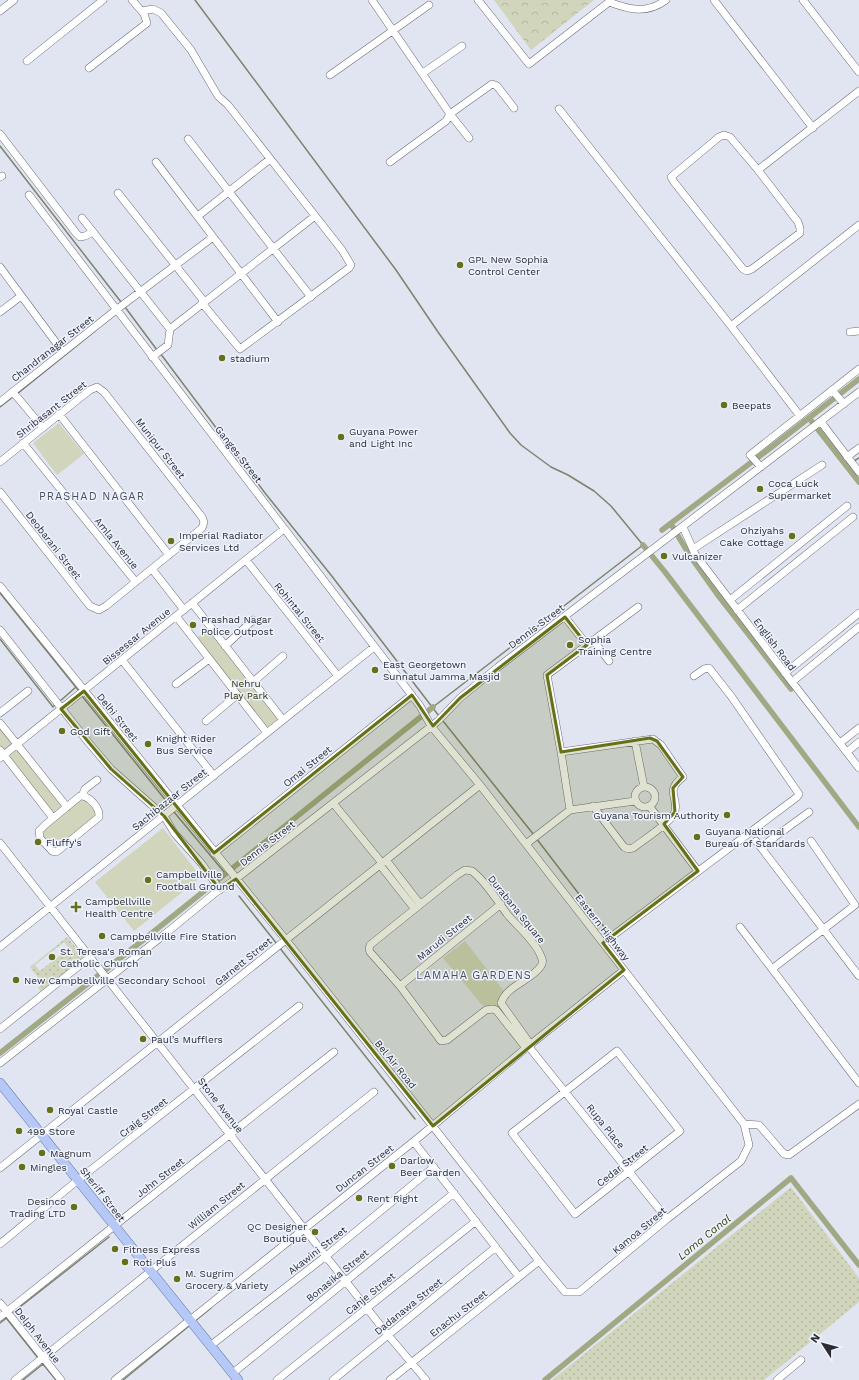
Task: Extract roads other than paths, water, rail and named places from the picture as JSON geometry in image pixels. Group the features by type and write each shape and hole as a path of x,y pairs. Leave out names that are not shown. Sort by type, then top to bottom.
{"main road":[{"name":"Sheriff Street","path":"0,1083 235,1377"}],"street":[{"path":"0,11 14,0"},
{"path":"27,62 103,0"},
{"path":"89,68 147,23 142,12 132,0"},
{"path":"372,0 450,114 469,138"},
{"path":"478,0 529,64 609,2 627,9 645,9 660,4 666,0"},
{"path":"714,0 813,128"},
{"path":"803,0 859,72"},
{"path":"330,75 430,5"},
{"path":"118,193 240,349 278,322 351,265 342,250 228,105 218,96 191,50 160,13 154,9 142,12"},
{"path":"423,73 462,46"},
{"path":"390,162 446,122 450,114 492,84 497,86 514,108"},
{"path":"758,170 859,91"},
{"path":"559,109 731,326 800,416"},
{"path":"0,134 76,233 80,237 86,236 93,232"},
{"path":"724,135 730,137 758,170 798,222 800,233 752,269 747,271 743,269 671,177 719,137 724,135"},
{"path":"188,139 311,297"},
{"path":"198,216 270,159"},
{"path":"156,162 278,322"},
{"name":"Ganges Street","path":"29,195 121,306 284,529 420,706 435,720"},
{"path":"170,329 315,216"},
{"path":"82,218 170,329 168,345 157,354"},
{"path":"731,326 859,224"},
{"name":"Chandranagar Street","path":"0,402 15,395 63,352 121,306 213,237"},
{"path":"0,267 63,352"},
{"path":"0,312 21,296"},
{"path":"850,332 859,332"},
{"path":"761,467 750,455 859,370"},
{"name":"Shribasant Street","path":"0,462 90,390 97,387"},
{"name":"Munipur Street","path":"97,387 104,392 202,517 204,522 202,528 169,554"},
{"path":"832,390 844,404"},
{"path":"678,530 858,393"},
{"path":"15,395 42,428"},
{"path":"60,414 169,554 135,581"},
{"path":"821,422 858,470"},
{"name":"Amla Avenue","path":"23,443 135,581"},
{"path":"848,458 859,448"},
{"path":"693,550 822,465"},
{"name":"Deobarani Street","path":"0,492 86,601 95,609 99,610 106,606 135,581"},
{"path":"730,600 847,506"},
{"path":"737,610 853,517"},
{"name":"Bissessar Avenue","path":"1,754 17,744 284,529"},
{"name":"English Road","path":"678,530 737,610 859,768"},
{"name":"Dennis Street","path":"0,1063 222,888 235,880 333,803 498,667 678,530"},
{"name":"Rohintal Street","path":"246,560 338,676"},
{"path":"152,569 184,610"},
{"name":"Delhi Street","path":"0,586 171,810 214,853 235,880"},
{"path":"192,603 284,720"},
{"path":"570,810 547,675 638,607"},
{"path":"785,673 859,613"},
{"path":"176,616 267,733"},
{"path":"565,617 609,661"},
{"path":"225,646 253,620"},
{"path":"792,682 859,627"},
{"name":"Delhi Street","path":"0,630 61,709 111,769 171,810 175,834 222,888"},
{"name":"Sachibazaar Street","path":"0,947 374,647"},
{"path":"253,682 283,656"},
{"path":"176,684 209,659"},
{"path":"122,660 214,776"},
{"path":"603,943 797,798 799,794 731,696 709,668 704,669 694,676"},
{"path":"0,713 28,691"},
{"path":"206,721 237,695"},
{"name":"Omai Street","path":"214,853 412,695"},
{"name":"Eastern Highway","path":"435,720 480,785 744,1124 749,1145"},
{"path":"0,723 66,807"},
{"path":"840,743 859,728"},
{"path":"561,752 650,738 657,741 661,745 683,777 673,788 675,812 672,818 633,848 628,849 622,846 593,806"},
{"path":"635,741 644,787"},
{"path":"847,752 859,742"},
{"path":"1,754 53,818"},
{"path":"82,796 89,799 98,809 99,817 59,850 54,852 40,838 39,833 41,828 82,796 85,789 97,780"},
{"name":"Garnett Street","path":"0,1168 480,785"},
{"path":"644,787 652,790 655,794 655,800 650,807 641,807 635,801 636,792 640,788 644,787"},
{"path":"526,844 570,810 635,801"},
{"path":"333,803 417,906"},
{"path":"650,807 698,871"},
{"path":"761,847 809,812"},
{"path":"756,841 859,974"},
{"path":"772,970 855,905 811,841"},
{"name":"Stone Avenue","path":"1,848 50,906 157,1043 231,1134 264,1179 388,1335 426,1380"},
{"name":"Durabana Square","path":"469,870 475,874 501,904 538,949 543,961 542,965 505,996 499,1008 486,1010 451,1038 441,1041 400,986 369,949 371,943 463,871 469,870"},
{"name":"Bel Air Road","path":"235,880 286,940 539,1261"},
{"name":"Marudi Street","path":"400,986 501,904"},
{"path":"740,927 859,1083"},
{"path":"0,1029 90,957"},
{"name":"Duncan Street","path":"115,1380 191,1322 304,1228 416,1140 624,970"},
{"name":"Craig Street","path":"0,1244 78,1180 299,1006"},
{"path":"499,1008 529,1047"},
{"name":"Rupa Place","path":"529,1047 667,1218"},
{"name":"Cedar Street","path":"617,1050 680,1131 575,1214 512,1133 565,1092 617,1050"},
{"name":"John Street","path":"0,1318 9,1314 114,1226 334,1052"},
{"name":"William Street","path":"15,1380 374,1092"},
{"path":"744,1124 759,1125 784,1154 789,1155 859,1104"},
{"path":"416,1140 434,1167 519,1277"},
{"name":"Kamoa Street","path":"539,1261 565,1292 579,1292 667,1218 741,1161 749,1145"},
{"name":"Akawini Street","path":"210,1346 326,1256 434,1167"},
{"name":"Bonasika Street","path":"235,1377 346,1281 454,1193"},
{"name":"Canje Street","path":"277,1380 476,1221"},
{"name":"Dadanawa Street","path":"333,1380 496,1247"},
{"name":"Enachu Street","path":"390,1380 539,1261"},
{"name":"Delph Avenue","path":"0,1303 61,1380"},
{"path":"777,1380 801,1360"}],"waterway":[{"path":"195,0 396,270 510,433 521,445 551,467 568,475 594,491 611,506 643,545 433,707"},
{"path":"0,146 121,302"},
{"path":"125,307 157,350"},
{"path":"17,394 95,331"},
{"path":"160,353 265,493 331,575 439,716"},
{"path":"662,530 859,379"},
{"path":"0,407 14,396"},
{"path":"809,418 859,482"},
{"path":"854,461 859,458"},
{"path":"671,524 690,556 717,594 791,689"},
{"path":"643,545 859,827"},
{"path":"0,593 79,691"},
{"path":"0,639 53,707 56,704"},
{"path":"59,702 76,687"},
{"path":"82,696 171,807"},
{"path":"0,1053 433,707"},
{"path":"443,721 534,835"},
{"path":"174,812 225,873"},
{"path":"536,838 608,932"},
{"path":"239,896 277,944"},
{"path":"279,947 415,1119"},
{"name":"Lama Canal","path":"545,1380 791,1178 859,1265"},
{"path":"284,1249 303,1235"},
{"path":"11,1314 109,1237"},
{"path":"195,1321 211,1308"},
{"path":"0,1323 8,1317"},
{"path":"7,1319 38,1358"},
{"path":"123,1380 189,1326"},
{"path":"23,1380 43,1364 56,1380"}],"place":[{"name":"GPL New Sophia Control Center","path":"460,265"},
{"name":"stadium","path":"222,358"},
{"name":"Beepats","path":"724,405"},
{"name":"Guyana Power and Light Inc","path":"341,437"},
{"name":"Coca Luck Supermarket","path":"760,489"},
{"name":"Ohziyahs Cake Cottage","path":"792,536"},
{"name":"Imperial Radiator Services Ltd","path":"171,541"},
{"name":"Vulcanizer","path":"664,556"},
{"name":"Prashad Nagar Police Outpost","path":"193,625"},
{"name":"Sophia Training Centre","path":"570,645"},
{"name":"East Georgetown Sunnatul Jamma Masjid","path":"375,670"},
{"name":"God Gift","path":"62,731"},
{"name":"Knight Rider Bus Service","path":"148,744"},
{"name":"Guyana Tourism Authority","path":"727,815"},
{"name":"Guyana National Bureau of Standards","path":"697,837"},
{"name":"Fluffy's","path":"38,842"},
{"name":"Campbellville Football Ground","path":"148,880"},
{"name":"Campbellville Health Centre","path":"76,907"},
{"name":"Campbellville Fire Station","path":"102,936"},
{"name":"St. Teresa's Roman Catholic Church","path":"52,957"},
{"name":"New Campbellville Secondary School","path":"16,980"},
{"name":"Paul’s Mufflers","path":"143,1039"},
{"name":"Royal Castle","path":"50,1110"},
{"name":"499 Store","path":"19,1131"},
{"name":"Magnum","path":"42,1153"},
{"name":"Darlow Beer Garden","path":"392,1166"},
{"name":"Mingles","path":"22,1167"},
{"name":"Rent Right","path":"359,1198"},
{"name":"Desinco Trading LTD","path":"74,1207"},
{"name":"QC Designer Boutique","path":"315,1232"},
{"name":"Fitness Express","path":"115,1249"},
{"name":"Roti Plus","path":"125,1262"},
{"name":"M. Sugrim Grocery & Variety","path":"177,1279"}],"district":[{"name":"PRASHAD NAGAR","path":"92,496"},
{"name":"LAMAHA GARDENS","path":"474,975"}],"park label":[{"name":"Nehru Play Park","path":"246,688"}]}
